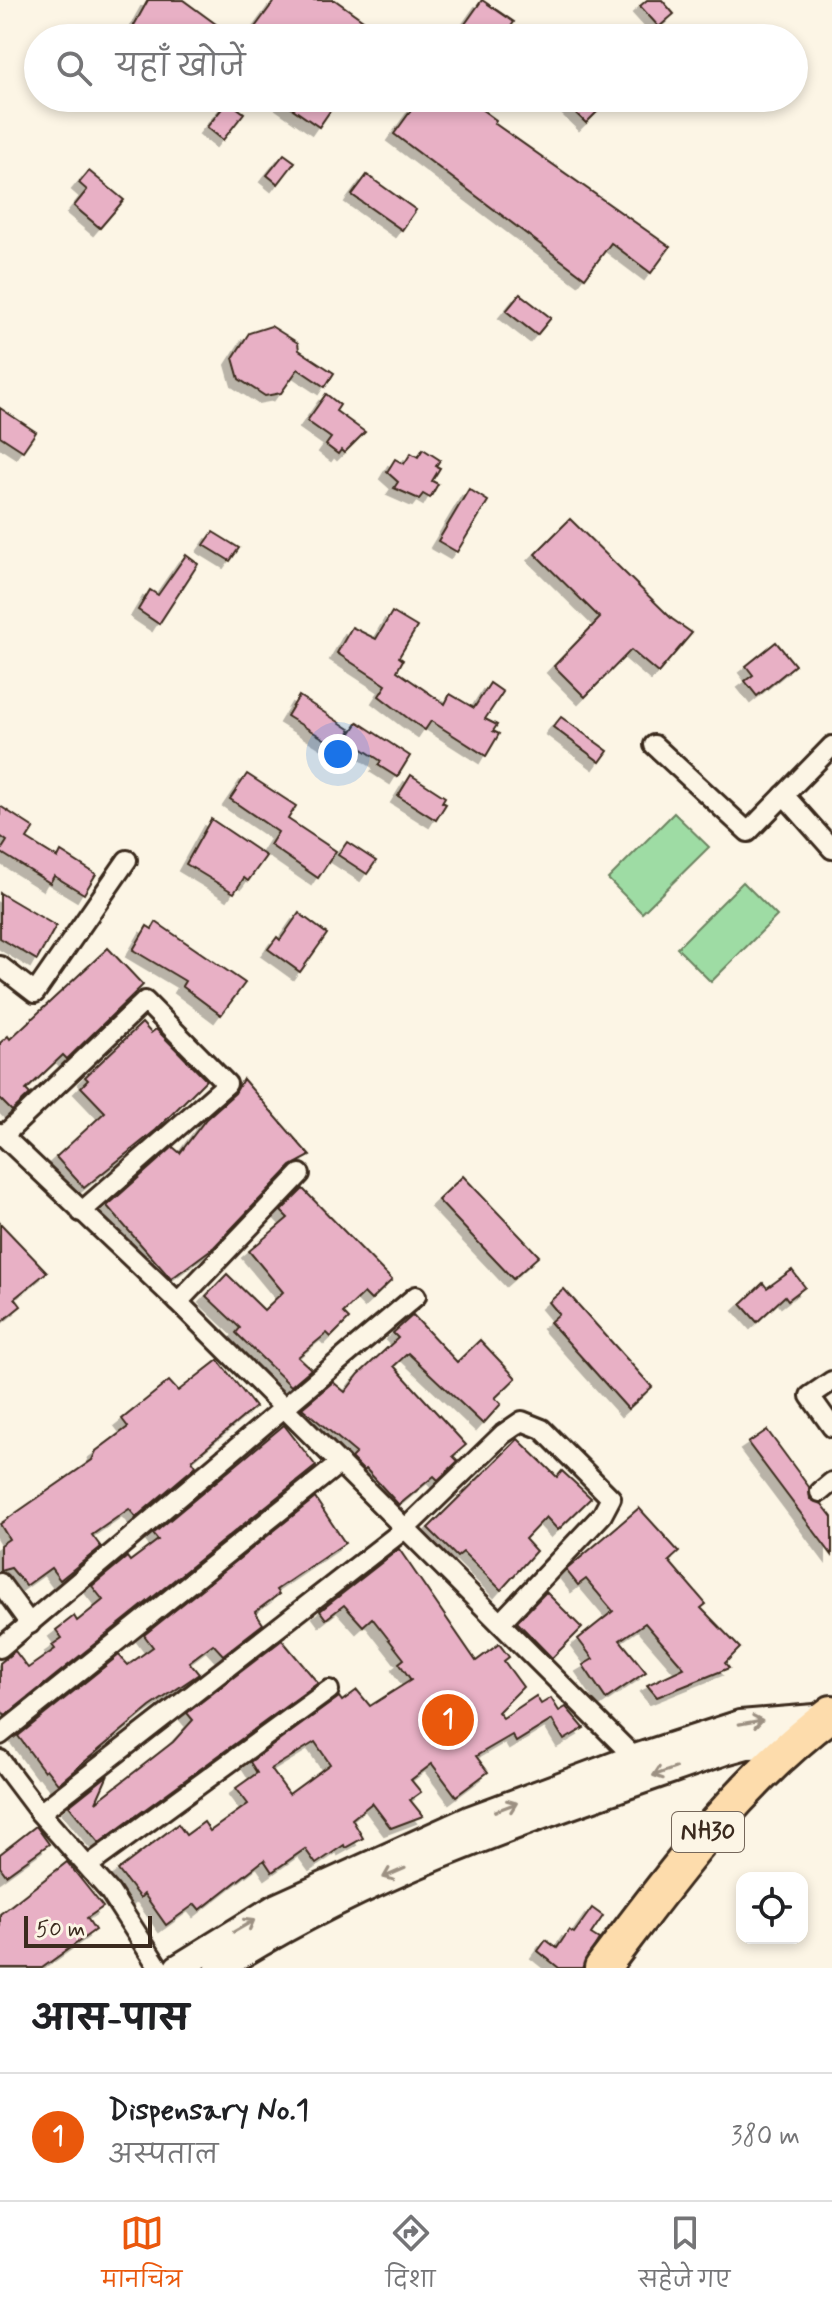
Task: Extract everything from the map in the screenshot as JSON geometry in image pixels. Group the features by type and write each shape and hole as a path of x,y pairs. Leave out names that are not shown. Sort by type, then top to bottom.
{"highway":[{"name":"NH30","path":"602,1968 698,1843 756,1779 794,1744 830,1722"},
{"name":"NH30","path":"623,1968 753,1808 830,1722"}],"main road":[{"path":"178,1968 277,1907 469,1820 635,1758 740,1724 830,1722"},
{"path":"219,1968 379,1880 471,1840 725,1751 747,1745 794,1744"}],"street":[{"path":"654,745 748,832 832,746"},
{"path":"784,795 832,849"},
{"path":"0,966 35,993 127,860"},
{"path":"81,1212 227,1084 145,1001 2,1134 81,1212 178,1302 635,1758"},
{"path":"178,1302 300,1174"},
{"path":"0,1648 416,1296"},
{"path":"832,1381 810,1396 832,1427"},
{"path":"40,1813 406,1528 503,1434 522,1421 542,1429 611,1498 602,1515 500,1623"},
{"path":"0,1735 340,1463"},
{"path":"0,1583 30,1624"},
{"path":"89,1865 329,1690"},
{"path":"0,1760 40,1813 89,1865 159,1968"}],"green space":[{"path":"674,813 709,847 642,913 608,879"},
{"path":"743,882 777,916 711,982 677,948"}],"building":[{"path":"148,0 183,0 216,24 135,24"},
{"path":"275,0 335,0 363,20 360,24 257,24"},
{"path":"482,0 514,22 513,24 465,24"},
{"path":"647,0 662,0 674,14 662,24 656,24 640,6"},
{"path":"219,112 244,113 223,140 207,127"},
{"path":"297,112 329,112 319,127"},
{"path":"410,112 485,112 496,120 494,123 670,247 651,273 611,243 585,278 394,134"},
{"path":"575,112 597,112 586,123"},
{"path":"284,154 295,162 278,184 267,175"},
{"path":"89,171 124,200 100,228 74,206 87,190 79,183"},
{"path":"367,175 416,210 402,230 352,195"},
{"path":"520,294 551,318 537,335 506,311"},
{"path":"271,326 298,343 299,350 334,373 325,387 298,369 281,393 265,396 239,379 233,358 249,333"},
{"path":"326,394 340,405 336,411 365,432 344,453 341,450 338,454 326,445 331,438 307,421"},
{"path":"0,408 36,432 23,451 0,436"},
{"path":"423,449 440,460 436,466 440,468 432,481 438,484 430,498 423,494 419,499 394,488 398,482 387,472 395,459 404,464 411,453 418,457"},
{"path":"469,489 488,501 457,552 438,541"},
{"path":"570,519 672,619 692,633 658,673 631,650 585,697 554,666 600,618 535,554"},
{"path":"213,532 239,548 230,561 204,545"},
{"path":"186,555 198,564 159,624 138,610 150,590 158,595"},
{"path":"392,612 417,627 399,657 403,660 397,671 445,704 450,694 474,708 490,683 503,692 485,719 497,725 493,731 499,734 486,756 431,721 425,730 409,719 379,696 386,685 337,653 352,627 376,639"},
{"path":"776,642 795,665 757,696 745,681 753,675 746,666"},
{"path":"299,696 351,730 339,748 287,716"},
{"path":"561,717 608,751 600,762 553,727"},
{"path":"358,722 410,756 397,777 378,765 381,761 347,739"},
{"path":"247,774 296,806 288,819 336,851 318,878 270,845 278,832 230,799"},
{"path":"411,775 445,797 442,802 446,804 436,820 398,796"},
{"path":"0,806 34,828 27,839 58,858 61,852 96,874 84,894 54,876 50,883 0,852 7,841 0,836"},
{"path":"211,819 266,856 248,881 244,878 234,893 186,864"},
{"path":"347,842 376,861 367,874 338,855"},
{"path":"0,893 56,926 37,960 0,938"},
{"path":"299,913 327,934 300,972 268,949 277,937 280,940"},
{"path":"156,922 245,983 221,1015 182,986 185,981 133,950 147,926 152,929"},
{"path":"108,948 143,985 67,1059 63,1055 26,1090 30,1094 12,1111 0,1099 0,1043 8,1036 10,1039"},
{"path":"142,1023 151,1033 156,1029 206,1080 156,1130 84,1188 56,1157 105,1112 81,1087 88,1080 85,1077"},
{"path":"243,1079 310,1156 291,1166 214,1247 171,1279 107,1206 173,1147 180,1153 206,1119 235,1093"},
{"path":"463,1176 539,1256 513,1279 438,1200"},
{"path":"303,1189 392,1280 371,1300 364,1293 343,1313 349,1319 331,1337 327,1333 298,1357 311,1369 291,1386 236,1333 240,1328 206,1296 227,1274 264,1310 283,1292 249,1251 288,1218 281,1211"},
{"path":"0,1223 47,1272 15,1298 21,1306 0,1323"},
{"path":"792,1270 805,1287 788,1300 785,1296 757,1322 741,1304 763,1283 767,1288"},
{"path":"564,1289 652,1387 628,1409 550,1322 559,1314 549,1302"},
{"path":"413,1315 457,1362 480,1340 516,1378 495,1398 501,1404 483,1424 408,1353 394,1366 466,1445 453,1456 458,1461 438,1480 434,1476 399,1505 366,1469 364,1471 351,1458 356,1453 302,1408 333,1382 345,1392 359,1374 398,1338 393,1333"},
{"path":"218,1360 255,1407 192,1460 196,1466 136,1517 129,1509 92,1535 101,1547 60,1580 51,1568 26,1586 11,1568 0,1571 0,1545 9,1539 0,1524 92,1460 96,1451 128,1427 122,1419 169,1381 178,1391"},
{"path":"284,1425 316,1466 5,1716 0,1709 0,1663 15,1651 28,1668 55,1649 52,1645 62,1638 56,1630 74,1616 77,1621 103,1600 92,1586 127,1557 130,1561 158,1540 153,1534"},
{"path":"767,1430 809,1487 810,1499 822,1504 832,1517 832,1555 748,1443"},
{"path":"518,1439 557,1477 562,1471 591,1498 558,1530 546,1517 525,1539 536,1551 501,1590 463,1552 457,1557 428,1528"},
{"path":"315,1498 345,1543 276,1590 279,1594 255,1612 263,1624 223,1655 213,1644 189,1662 199,1674 150,1707 58,1784 46,1769 44,1771 18,1736 119,1655 128,1665 153,1647 144,1635"},
{"path":"639,1508 679,1552 669,1561 706,1604 701,1608 740,1648 725,1663 729,1668 657,1697 647,1685 684,1668 645,1623 620,1640 646,1672 606,1699 583,1665 593,1659 578,1639 613,1611 586,1579 578,1585 566,1570"},
{"path":"399,1549 476,1661 499,1644 509,1657 504,1661 523,1687 498,1712 503,1718 536,1696 541,1704 551,1698 559,1711 566,1707 584,1728 564,1740 552,1720 516,1742 512,1735 476,1756 488,1772 456,1796 432,1764 411,1780 421,1792 410,1800 423,1816 391,1828 372,1803 352,1819 363,1838 345,1848 344,1845 316,1864 305,1849 272,1872 264,1860 200,1910 195,1904 166,1925 144,1894 140,1898 118,1870 178,1824 186,1835 204,1822 210,1831 248,1804 236,1788 257,1773 250,1762 339,1697 342,1701 357,1690 370,1706 411,1680 399,1663 404,1659 372,1618 363,1626 344,1605 326,1619 320,1611","holes":["315,1742 330,1764 289,1794 271,1769"]},
{"path":"546,1592 582,1628 552,1658 517,1622"},
{"path":"282,1640 318,1683 99,1843 69,1806 108,1775 96,1802 173,1742 193,1720 187,1713"},
{"path":"36,1826 49,1844 6,1875 0,1867 0,1854"},
{"path":"67,1862 103,1907 87,1918 95,1930 42,1968 0,1968 0,1914"},
{"path":"592,1908 603,1916 591,1934 599,1939 582,1968 559,1968 538,1951 546,1940 557,1948 569,1930 574,1933"}],"place":[{"name":"Dispensary No.1","path":"448,1720"}]}
